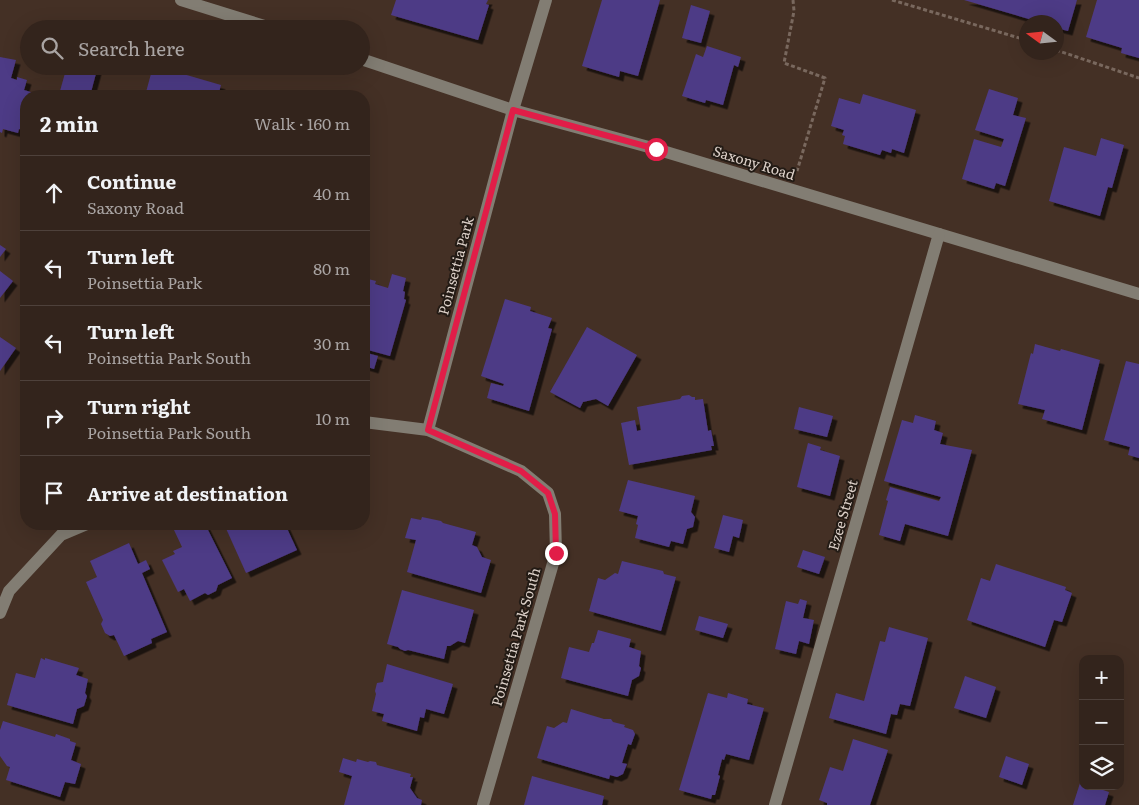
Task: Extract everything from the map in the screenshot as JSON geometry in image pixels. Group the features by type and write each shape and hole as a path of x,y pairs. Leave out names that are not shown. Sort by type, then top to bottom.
{"street":[{"path":"181,0 245,20"},
{"name":"Poinsettia Park","path":"428,430 513,110 546,0"},
{"name":"Saxony Road","path":"370,63 513,110 656,149 1139,294"},
{"name":"Ezee Street","path":"775,805 939,234"},
{"name":"Poinsettia Park South","path":"370,423 428,430 521,471 548,493 555,514 556,553 483,805"},
{"path":"0,613 9,591 61,535 73,530"}],"path":[{"path":"792,190 825,78 784,63 794,11 793,0"},
{"path":"892,0 1019,38"},
{"path":"1064,53 1139,78"}],"building":[{"path":"396,0 488,0 486,4 489,5 478,40 391,15"},
{"path":"602,0 660,0 638,76 620,71 619,77 582,66"},
{"path":"964,0 1077,0 1068,31 1064,30 1064,15 1019,16"},
{"path":"1097,0 1139,0 1139,58 1121,53 1122,48 1086,37"},
{"path":"691,5 710,11 701,43 682,38"},
{"path":"707,46 741,57 738,67 734,65 723,105 706,100 705,103 682,96 696,54 703,57"},
{"path":"0,57 16,60 11,78 17,80 17,77 27,80 24,90 20,90 20,129 18,133 3,129 2,133 0,132"},
{"path":"64,75 96,75 92,90 60,90"},
{"path":"151,75 187,75 221,85 220,90 147,90"},
{"path":"989,89 1018,98 1013,115 1026,118 1005,186 996,183 994,189 962,179 974,139 1001,147 1004,139 975,130"},
{"path":"863,94 916,110 904,153 892,149 891,153 882,150 880,155 843,144 845,136 842,135 844,130 831,126 839,98 860,104"},
{"path":"1101,138 1124,145 1112,188 1108,187 1100,216 1049,201 1064,147 1096,156"},
{"path":"0,245 6,249 0,257"},
{"path":"0,271 13,281 0,298"},
{"path":"392,274 406,278 403,291 405,292 404,299 406,300 390,356 370,351 370,280 376,281 375,284 388,288"},
{"path":"505,299 531,307 530,311 552,318 548,328 552,329 529,411 487,398 491,383 503,386 504,384 481,376"},
{"path":"587,327 637,355 608,406 596,399 583,402 580,408 550,392"},
{"path":"0,337 16,348 0,371"},
{"path":"1035,344 1100,360 1082,430 1042,419 1045,410 1018,404"},
{"path":"370,354 378,356 374,369 370,368"},
{"path":"1126,361 1139,364 1139,458 1128,455 1130,447 1104,440"},
{"path":"689,395 695,397 695,400 703,399 708,431 711,430 714,446 711,446 712,450 629,465 621,423 635,420 637,431 641,430 637,407 680,399 682,396"},
{"path":"799,407 833,416 827,437 794,429"},
{"path":"915,415 936,421 934,430 943,433 940,444 972,450 948,536 905,524 900,541 879,535 890,487 939,501 941,497 884,481 902,420 913,423"},
{"path":"808,443 821,447 820,450 840,456 830,496 797,487"},
{"path":"628,480 695,496 691,512 695,517 693,527 687,529 683,544 671,541 669,547 635,538 638,516 619,511"},
{"path":"723,515 743,520 739,538 733,536 729,552 714,548"},
{"path":"422,517 476,532 472,545 477,547 482,557 491,560 481,593 407,572 416,540 405,538 411,518 421,520"},
{"path":"174,530 208,530 232,578 218,585 216,591 208,595 205,593 190,601 184,589 178,592 162,560 175,554 173,551 182,547"},
{"path":"227,530 288,530 297,550 246,573"},
{"path":"129,543 138,564 146,560 150,569 142,573 167,632 151,639 152,643 124,656 114,635 110,636 105,633 101,624 103,620 86,582 97,577 90,561"},
{"path":"803,550 825,557 819,574 797,567"},
{"path":"622,561 663,571 664,574 676,577 661,631 589,611 598,578 605,580 615,573 618,574"},
{"path":"996,564 1066,587 1065,590 1072,593 1062,622 1054,620 1045,647 967,620 981,578 990,581"},
{"path":"402,590 474,610 465,643 458,641 447,646 444,659 408,650 405,651 387,644"},
{"path":"800,599 807,601 803,618 814,620 809,644 799,641 796,654 775,649 786,601 798,604"},
{"path":"699,616 728,624 723,638 695,630"},
{"path":"889,627 928,638 910,706 900,704 897,715 891,714 886,734 829,718 836,693 864,701 880,641 885,642"},
{"path":"598,630 631,639 629,647 641,651 639,676 632,680 628,696 561,678 569,647 589,652"},
{"path":"41,658 79,668 76,675 88,679 85,693 87,696 84,706 77,709 73,724 7,705 16,673 35,678"},
{"path":"387,664 453,684 444,714 426,709 424,718 420,717 417,731 382,721 384,714 372,711 377,683 383,682"},
{"path":"965,676 996,687 986,718 954,708"},
{"path":"708,693 727,698 728,693 748,699 747,704 764,708 749,760 726,754 724,760 722,759 715,795 712,795 711,799 679,790"},
{"path":"571,709 604,719 611,719 613,722 625,725 624,727 633,730 635,734 631,745 628,744 622,763 627,764 623,774 617,777 610,775 609,779 537,758 547,726 554,728 563,722 567,723"},
{"path":"3,721 55,737 56,734 76,743 71,760 81,764 75,784 65,782 60,797 6,780 10,767 7,766 0,756 0,730"},
{"path":"853,739 888,750 870,805 827,805 827,803 819,800 830,767 843,771"},
{"path":"1006,756 1029,764 1022,785 999,777"},
{"path":"343,758 356,762 357,759 376,762 377,765 411,774 410,777 413,777 410,788 417,798 422,800 421,805 344,805 352,776 339,772"},
{"path":"532,776 604,796 602,805 524,805"},
{"path":"1079,786 1079,790 1103,790 1109,792 1105,805 1073,805"}],"route":[{"path":"556,553 555,514 548,493 521,471 428,430 513,110 656,149"}]}
